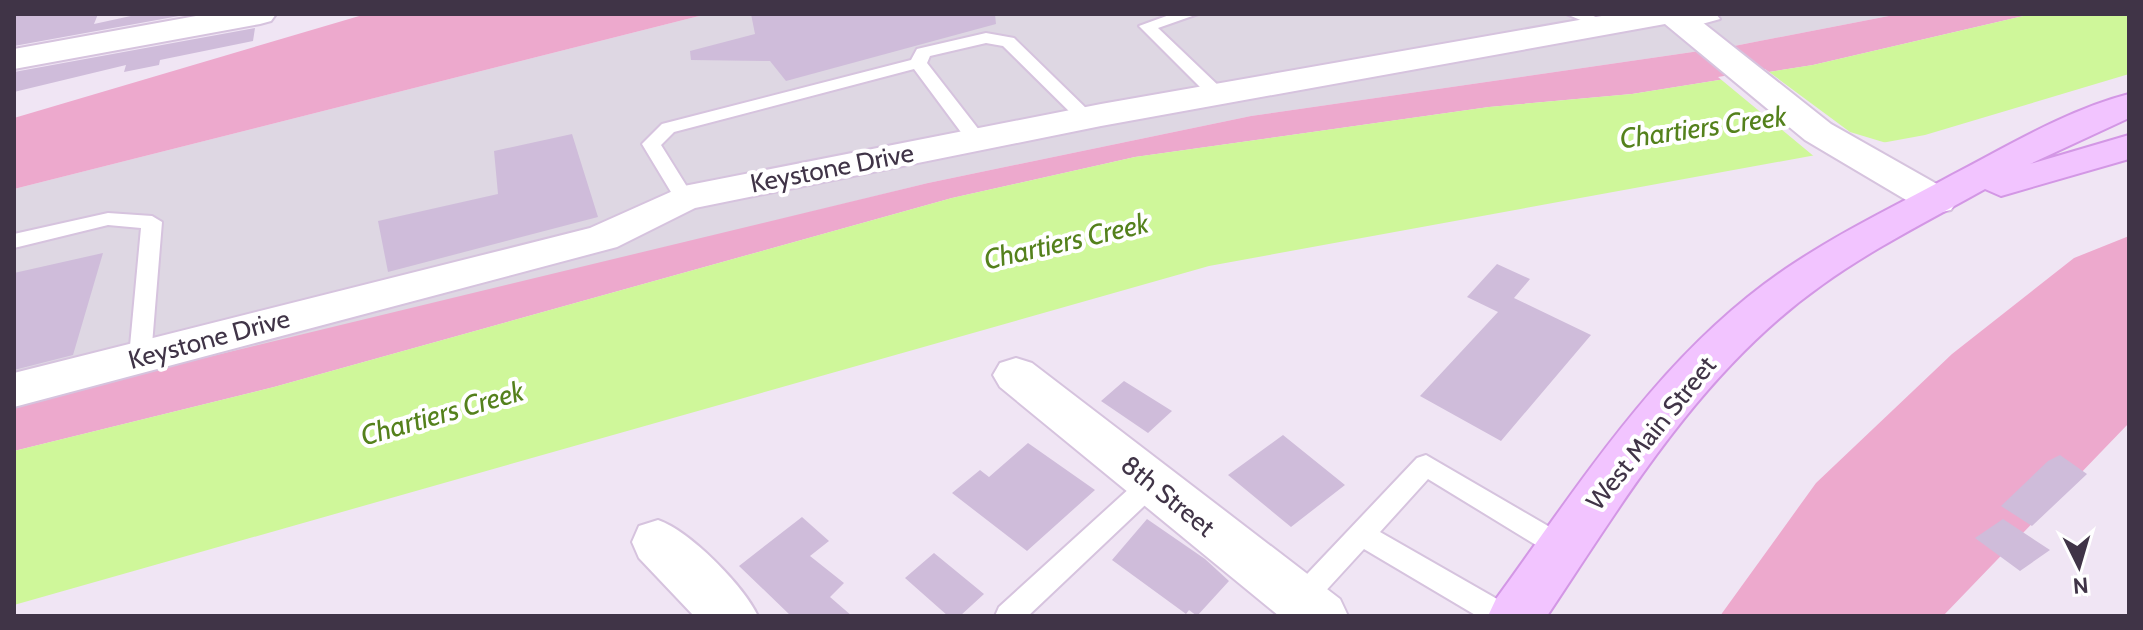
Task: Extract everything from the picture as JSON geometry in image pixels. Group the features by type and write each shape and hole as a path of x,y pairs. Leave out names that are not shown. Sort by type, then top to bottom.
{"main road":[{"name":"West Main Street","path":"1516,616 1638,441 1692,375 1747,322 1806,275 2049,139 2129,105"},
{"name":"West Main Street","path":"1937,201 2096,159 2129,146"}],"street":[{"path":"14,59 260,14"},
{"path":"1683,16 1718,51 1818,132 1937,201"},
{"name":"Keystone Drive","path":"14,390 603,238 684,198 1589,20 1683,16"},
{"name":"8th Street","path":"1016,375 1310,608"},
{"path":"658,542 730,616"}],"lane":[{"path":"1190,14 1147,26 1217,94"},
{"path":"684,198 651,144 668,128 918,63 923,53 986,38 1008,42 1086,118"},
{"path":"918,63 976,139"},
{"path":"14,241 108,219 152,222 140,357"},
{"path":"1310,608 1361,534 1426,465 1563,548"},
{"path":"1009,616 1151,484"},
{"path":"1361,534 1501,616"}],"shaded area":[{"path":"366,14 707,14 14,189 14,118"},
{"path":"707,14 1899,14 1734,46 1251,116 928,183 14,409 14,189"},
{"path":"1899,14 2032,14 1813,65 1632,94 1489,107 1135,157 952,198 274,387 14,451 14,404 928,183 1251,116 1734,46"},
{"path":"2129,236 2129,423 1943,616 1720,616 1816,483 1952,354 2074,258"}],"water":[{"name":"Chartiers Creek","path":"2032,14 2129,14 2129,74 1925,135 1209,266 14,605 14,451 274,387 952,198 1135,157 1489,107 1632,94 1813,65"}],"pier":[{"path":"1765,69 1850,132 1893,145 1816,158 1718,77"}],"building":[{"path":"14,14 98,14 94,24 140,14 190,14 14,46"},
{"path":"751,14 995,14 996,24 786,81 770,61 691,60 690,51 755,34"},
{"path":"255,28 253,41 160,60 159,65 124,72 126,65 14,92 14,72"},
{"path":"572,134 598,217 388,272 378,221 498,194 494,151"},
{"path":"103,253 73,355 14,370 14,273"},
{"path":"1497,264 1530,279 1514,298 1591,335 1501,441 1420,396 1498,312 1467,297"},
{"path":"1124,381 1172,411 1148,433 1101,401"},
{"path":"1283,435 1345,485 1291,527 1228,475"},
{"path":"1028,443 1095,490 1027,551 952,493 980,470 989,477"},
{"path":"2060,455 2087,474 2032,526 2001,506 2048,461"},
{"path":"802,517 829,541 810,556 844,583 830,597 852,616 791,616 739,566"},
{"path":"1147,519 1205,559 1229,581 1197,616 1189,610 1186,614 1112,560"},
{"path":"2003,519 2050,550 2020,571 1975,538"},
{"path":"934,553 984,594 960,616 948,616 905,578"}]}
